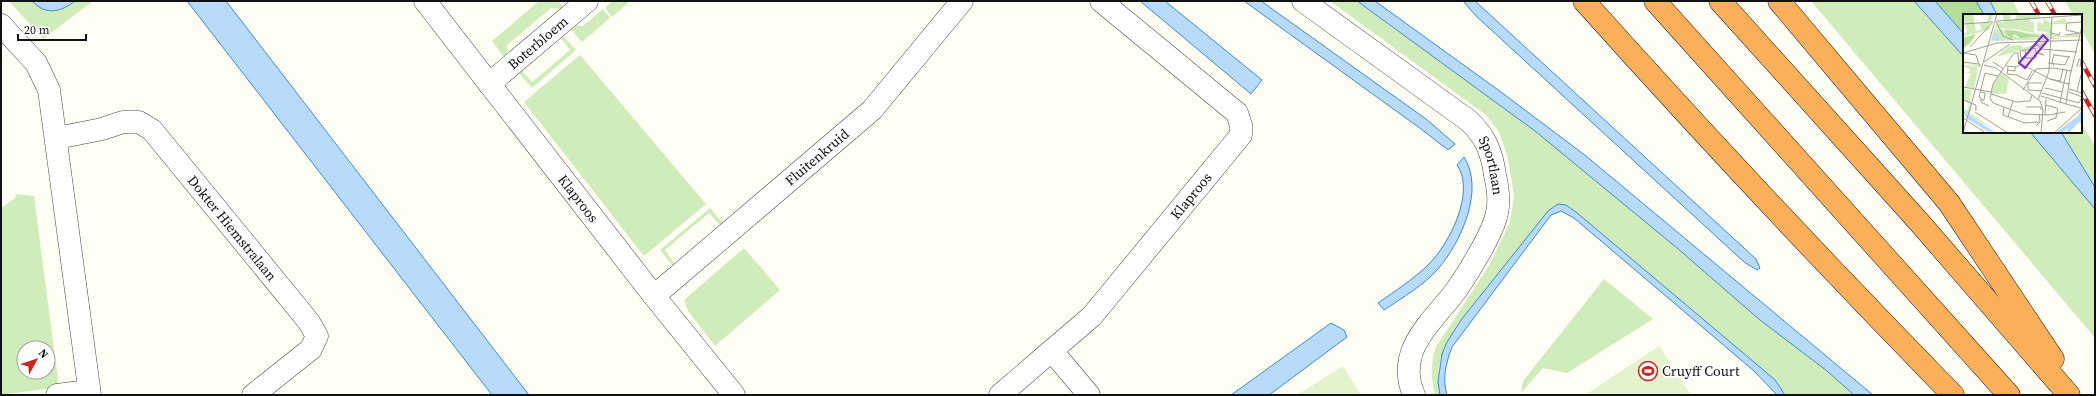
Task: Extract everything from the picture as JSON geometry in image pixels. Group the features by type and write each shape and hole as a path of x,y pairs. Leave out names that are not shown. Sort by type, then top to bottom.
{"highway":[{"path":"1584,1 1840,280 1953,395"},
{"path":"1655,1 2009,395"},
{"path":"1720,1 1919,222 2069,395"},
{"path":"1779,1 1949,203 2077,395"}],"street":[{"name":"Klaproos","path":"425,1 654,296 734,395"},
{"name":"Boterbloem","path":"490,84 587,1"},
{"name":"Fluitenkruid","path":"654,296 872,110 962,1"},
{"name":"Klaproos","path":"1000,395 1092,316 1241,135 1241,125 1237,114 1101,1"},
{"name":"Sportlaan","path":"1303,1 1469,122 1485,140 1492,157 1498,192 1496,217 1477,257 1452,296 1427,325 1413,348 1407,374 1414,395"},
{"path":"1,25 30,55 41,71 49,90 57,138 90,393 58,395"},
{"name":"Dokter Hiemstralaan","path":"57,138 102,129 123,122 139,122 152,130 309,322 317,336 310,350 253,395"},
{"path":"1052,351 1090,395"}],"green space":[{"path":"9,1 32,1 37,6 60,11 75,1 93,1 43,39"},
{"path":"539,1 558,1 563,7 560,9 551,8 507,45 507,55 504,57 492,41"},
{"path":"612,1 630,1 612,17 605,8"},
{"path":"1330,1 1356,1 1535,131 1677,248 1761,320 1827,371 1854,395 1785,395 1775,381 1762,369 1558,205 1447,342 1439,368 1440,395 1435,395 1432,371 1436,347 1490,264 1509,224 1514,195 1508,159 1499,132 1486,115"},
{"path":"1811,1 1914,1 1963,56 1963,133 2031,133 2090,202 2095,209 2095,338"},
{"path":"1935,1 1976,1 1983,14 1963,14 1963,33"},
{"path":"1990,1 2013,1 2020,14 1996,14"},
{"path":"2065,1 2095,1 2095,54 2082,31 2082,14 2072,14"},
{"path":"603,9 610,18 582,42 570,28 574,25 583,26"},
{"path":"562,35 576,50 532,88 518,72 522,71 532,82 570,50 561,38"},
{"path":"580,55 706,204 644,256 524,102"},
{"path":"2082,124 2095,146 2095,187 2062,133 2082,133"},
{"path":"16,194 34,196 53,340 16,340 16,380 56,380 56,364 59,387 1,395 1,208 15,198"},
{"path":"710,208 723,223 720,225 709,213 665,250 674,263 673,266 660,250"},
{"path":"744,248 780,290 715,346 688,311 684,300"},
{"path":"1604,279 1653,319 1567,373 1543,368 1521,393 1523,381"},
{"name":"Cruyff Court","path":"1659,346 1691,395 1585,395"},
{"path":"1343,366 1361,395 1297,395"}],"water":[{"path":"32,1 75,1 64,8 54,11 43,9"},
{"path":"187,1 226,1 529,395 492,395"},
{"path":"1140,1 1165,1 1262,80 1251,94"},
{"path":"1244,1 1261,1 1426,119 1455,144 1448,150"},
{"path":"1357,1 1375,1 1501,92 1586,156 1873,395 1854,395 1827,371 1760,320 1677,248 1535,131"},
{"path":"1463,1 1475,1 1756,259 1760,268 1757,270 1744,262 1476,16"},
{"path":"1914,1 1935,1 1963,33 1963,56"},
{"path":"1976,1 1990,1 1996,14 1983,14"},
{"path":"2031,133 2062,133 2095,187 2095,209"},
{"path":"1464,157 1470,170 1472,185 1471,200 1468,215 1455,245 1447,258 1432,275 1384,310 1378,303 1411,280 1429,264 1437,255 1452,231 1462,203 1462,176 1457,165"},
{"path":"1558,204 1566,205 1576,212 1775,380 1785,395 1777,395 1754,371 1574,218 1561,211 1551,215 1452,347 1445,371 1447,395 1440,395 1438,382 1442,354 1447,342 1461,320 1548,211"},
{"path":"1331,323 1344,330 1347,337 1269,395 1231,395"}],"railway":[{"path":"2031,1 2038,14"},
{"path":"2047,1 2054,14"},
{"path":"2082,63 2095,86"},
{"path":"2082,93 2095,115"}],"place":[{"name":"Cruyff Court","path":"1648,371"}]}
